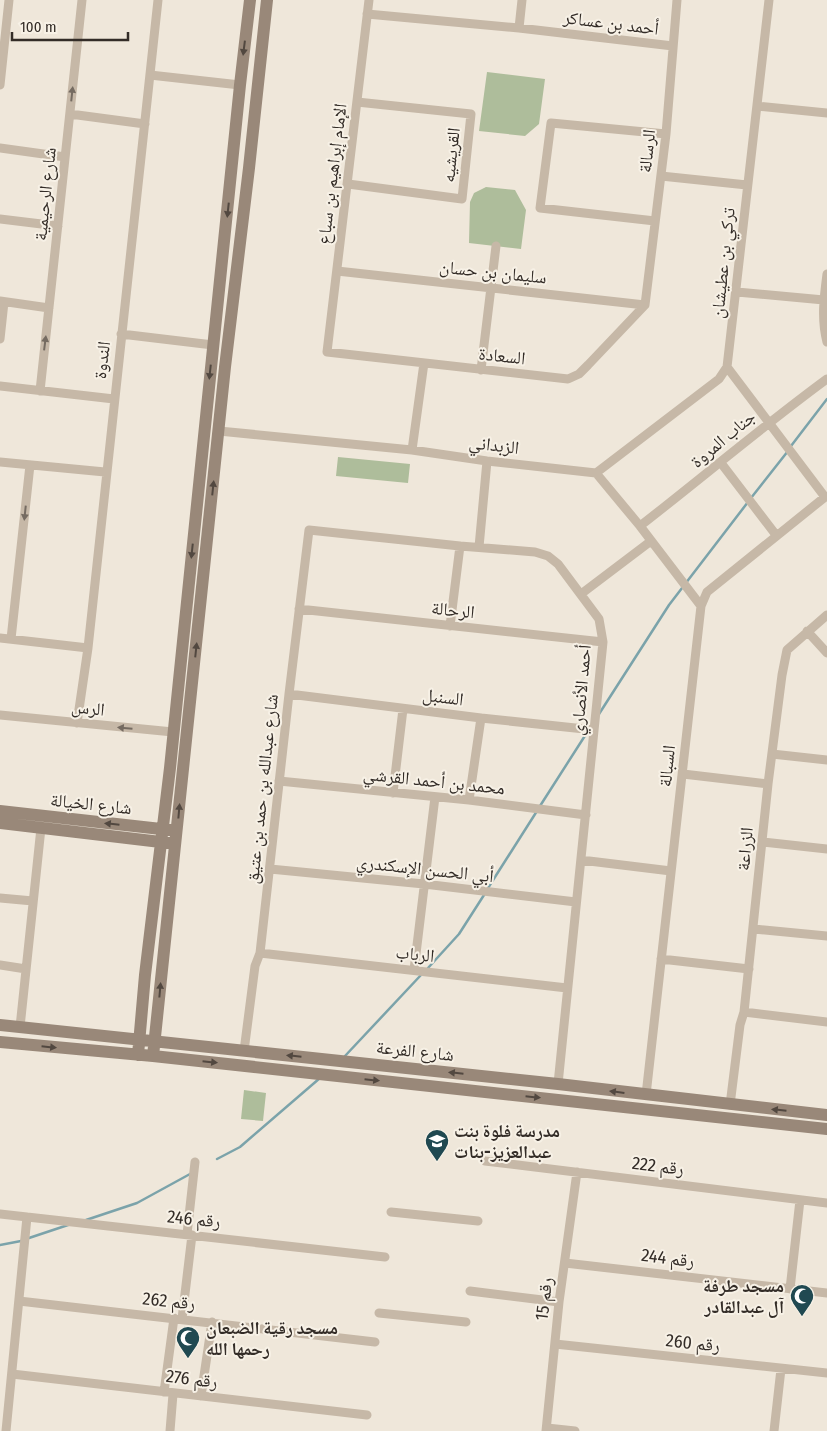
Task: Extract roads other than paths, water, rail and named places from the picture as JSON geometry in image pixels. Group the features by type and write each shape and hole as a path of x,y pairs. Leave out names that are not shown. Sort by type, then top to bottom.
{"street":[{"path":"0,85 9,0"},
{"name":"شارع الرحيمية","path":"40,391 82,0"},
{"name":"الندوة","path":"78,723 88,648 105,472 158,0"},
{"path":"138,1055 141,1014 163,836 250,0"},
{"path":"153,1056 267,0"},
{"name":"الإمام إبراهيم بن سباع","path":"327,352 369,0"},
{"path":"518,28 522,0"},
{"name":"الرسالة","path":"645,305 666,134 677,0"},
{"name":"تركي بن عطيشان","path":"727,367 769,0"},
{"name":"أحمد بن عساكر","path":"367,14 518,28 673,46"},
{"path":"150,75 240,85"},
{"name":"القريشيه","path":"348,184 462,199 471,114 357,102"},
{"path":"757,106 827,113"},
{"path":"70,114 145,124"},
{"path":"655,221 540,208 551,123 666,134"},
{"path":"234,143 238,150 244,152 252,146"},
{"path":"0,148 65,157"},
{"path":"232,166 240,163 249,168"},
{"path":"661,176 747,185"},
{"path":"0,219 58,226"},
{"path":"481,370 496,246"},
{"name":"سليمان بن حسان","path":"337,271 645,305"},
{"path":"827,274 824,300 827,342"},
{"path":"736,292 824,300"},
{"path":"0,339 2,301 49,308"},
{"name":"السعادة","path":"327,352 568,379 579,374 645,305"},
{"path":"121,334 213,345"},
{"path":"412,450 424,364"},
{"path":"700,606 640,526 596,473 719,379 727,367 826,497"},
{"name":"جناب المروة","path":"640,526 721,463 770,421 827,380"},
{"path":"0,386 114,399"},
{"name":"الزبداني","path":"219,431 412,450 487,461 596,473"},
{"path":"478,547 487,461"},
{"path":"0,462 105,472"},
{"path":"721,463 776,535"},
{"path":"11,639 30,465"},
{"name":"السبالة","path":"646,1095 700,606 707,592 826,497"},
{"name":"أحمد الأنصاري","path":"309,530 535,552 548,556 558,564 599,619 603,642 558,1084"},
{"name":"شارع عبدالله بن حمد بن عتيق","path":"244,1051 255,966 260,953 309,530"},
{"path":"581,594 651,541"},
{"path":"450,626 460,546"},
{"name":"الرحالة","path":"299,609 603,642"},
{"name":"الزراعة","path":"730,1104 740,1025 744,1012 768,784 782,675 787,650 827,615"},
{"path":"807,631 827,652"},
{"path":"0,638 88,648"},
{"name":"السنبل","path":"289,694 594,730"},
{"path":"393,793 404,709"},
{"name":"الرس","path":"0,715 173,732"},
{"path":"469,800 481,718"},
{"path":"772,754 827,760"},
{"path":"682,774 768,784"},
{"name":"محمد بن أحمد القرشي","path":"279,781 469,800 586,815"},
{"path":"414,970 435,797"},
{"name":"شارع الخيالة","path":"0,811 142,827 163,836 177,838"},
{"name":"شارع الخيالة","path":"0,823 136,840 163,836"},
{"path":"136,840 144,835 145,832 142,827"},
{"path":"20,1027 41,828"},
{"path":"763,842 827,849"},
{"path":"581,860 671,871"},
{"name":"أبي الحسن الإسكندري","path":"270,869 424,884 576,902"},
{"path":"0,898 33,901"},
{"path":"754,929 827,936"},
{"name":"الرباب","path":"260,953 567,988"},
{"path":"661,959 749,969"},
{"path":"0,965 26,969"},
{"path":"744,1012 827,1022"},
{"path":"141,1014 143,1028 151,1030 157,1014"},
{"name":"شارع الفرعة","path":"0,1025 558,1084 827,1115"},
{"name":"شارع الفرعة","path":"0,1042 153,1056 827,1129"},
{"name":"رقم 222","path":"485,1161 827,1203"},
{"path":"170,1431 168,1393 189,1235 195,1162"},
{"name":"رقم 15","path":"547,1429 559,1302 577,1172"},
{"path":"790,1289 800,1200"},
{"path":"391,1212 478,1221"},
{"name":"رقم 246","path":"0,1214 385,1257"},
{"path":"6,1431 27,1217"},
{"name":"رقم 244","path":"565,1263 827,1293"},
{"path":"470,1292 559,1302"},
{"name":"رقم 262","path":"19,1301 375,1342"},
{"path":"379,1312 466,1322"},
{"path":"200,1396 212,1322"},
{"name":"رقم 260","path":"555,1344 827,1373"},
{"path":"774,1431 781,1369"},
{"name":"رقم 276","path":"12,1374 367,1416"},
{"path":"547,1429 575,1431"}],"waterway":[{"path":"791,446 827,399"},
{"path":"751,498 788,451"},
{"path":"599,714 669,605 748,502"},
{"path":"540,806 588,731"},
{"path":"488,888 537,811"},
{"path":"428,968 459,934 484,895"},
{"path":"345,1056 421,975"},
{"path":"217,1159 240,1147 320,1078"},
{"path":"86,1220 137,1203 190,1174"},
{"path":"29,1238 68,1225"},
{"path":"0,1245 21,1241"}],"place":[{"name":"مدرسة فلوة بنت عبدالعزيز-بنات","path":"437,1162"},
{"name":"مسجد طرفة آل عبدالقادر","path":"802,1317"},
{"name":"مسجد رقية الضبعان رحمها الله","path":"188,1359"}]}
